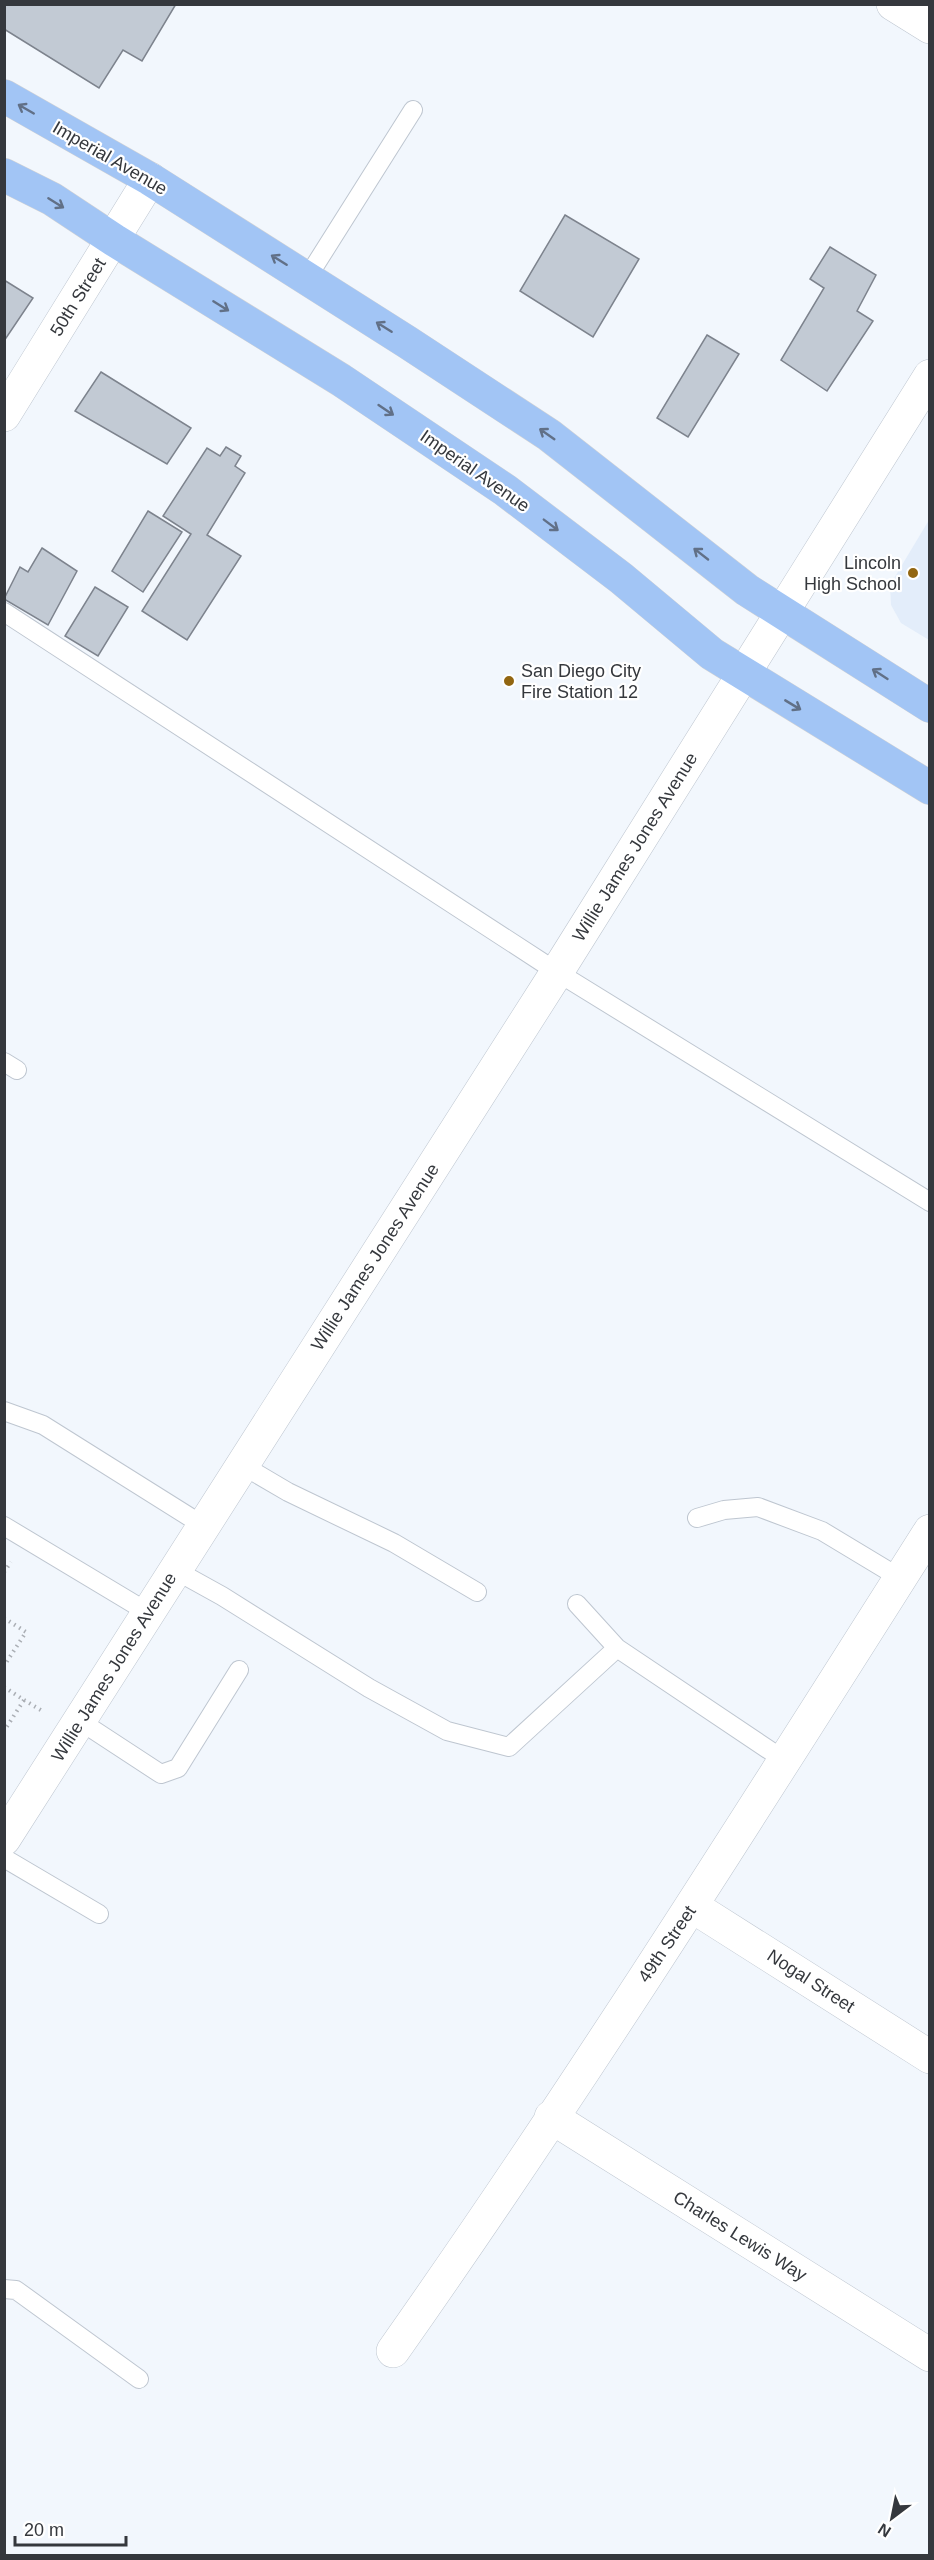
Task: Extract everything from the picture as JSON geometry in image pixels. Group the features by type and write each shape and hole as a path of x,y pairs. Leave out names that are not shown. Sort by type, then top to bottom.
{"main road":[{"name":"Imperial Avenue","path":"4,96 150,179 308,278 549,435 747,590 930,706"},
{"name":"Imperial Avenue","path":"4,175 52,199 114,240 342,380 505,490 621,578 702,647 930,788"}],"street":[{"path":"893,4 930,27"},
{"name":"50th Street","path":"4,415 150,179"},
{"name":"Willie James Jones Avenue","path":"4,1839 557,972 930,376"},
{"name":"49th Street","path":"393,2351 452,2267 692,1906 930,1531"},
{"name":"Nogal Street","path":"692,1906 930,2057"},
{"name":"Charles Lewis Way","path":"551,2117 930,2355"}],"lane":[{"path":"308,278 413,110"},
{"path":"4,612 557,972 930,1202"},
{"path":"4,1411 43,1425 204,1526"},
{"path":"242,1465 288,1492 394,1542 477,1592"},
{"path":"697,1518 724,1510 758,1507 822,1531 900,1578"},
{"path":"4,1526 149,1613"},
{"path":"175,1570 222,1596 369,1688 447,1731 509,1747 617,1648"},
{"path":"577,1604 617,1648 784,1760"},
{"path":"80,1721 161,1774 178,1768 239,1670"},
{"path":"4,1858 99,1914"},
{"path":"4,2289 16,2290 139,2379"}],"path":[{"path":"4,1618 26,1632 4,1666"},
{"path":"4,1687 34,1706"},
{"path":"4,1731 24,1700"}],"shaded area":[{"name":"Lincoln High School","path":"929,520 929,640 901,623 891,605 890,585"}],"building":[{"path":"4,4 176,4 142,61 123,50 99,88 4,29"},
{"path":"565,215 639,259 593,337 520,291"},
{"path":"830,247 876,275 857,311 873,321 827,391 781,360 824,288 810,279"},
{"path":"4,280 33,298 4,341"},
{"path":"707,335 739,354 688,437 657,418"},
{"path":"101,372 191,428 167,464 75,411"},
{"path":"226,447 241,456 235,466 245,473 207,535 241,556 187,640 142,611 191,534 163,516 207,448 220,456"},
{"path":"148,511 182,532 143,592 112,571"},
{"path":"42,548 77,571 48,625 4,599 20,567 28,572"},
{"path":"95,587 128,607 98,656 65,636"}],"place":[{"name":"Lincoln High School","path":"913,573"},
{"name":"San Diego City Fire Station 12","path":"509,681"}]}
